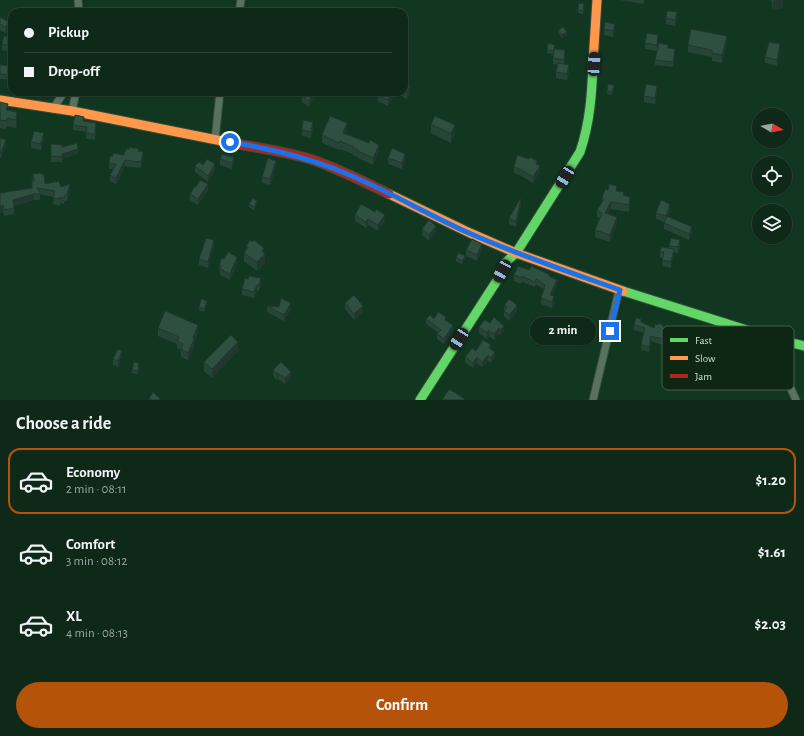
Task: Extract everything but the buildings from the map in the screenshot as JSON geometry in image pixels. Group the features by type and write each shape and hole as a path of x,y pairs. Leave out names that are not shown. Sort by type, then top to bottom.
{"street":[{"path":"420,400 496,282 506,262 511,255 516,253 580,152 584,140 591,103 597,0"},
{"path":"53,109 61,96"},
{"path":"72,111 75,96"},
{"path":"215,140 220,96"},
{"path":"0,100 72,111 277,151 309,159 336,169 385,191 470,233 516,253 620,290 734,326"},
{"path":"593,400 620,290"},
{"path":"794,344 804,346"},
{"path":"792,390 796,400"}],"traffic: fast":[{"path":"420,400 496,282 506,262 516,253 580,152 590,108 593,62"},
{"path":"623,291 734,326"},
{"path":"794,344 804,346"}],"traffic: slow":[{"path":"593,62 597,0"},
{"path":"0,100 72,111 237,144"},
{"path":"389,194 470,233 516,253 623,291"}],"traffic: jam":[{"path":"237,144 283,152 310,159 389,194"}],"route":[{"path":"230,142 309,159 336,169 385,191 470,233 516,253 620,290 610,331"}]}
